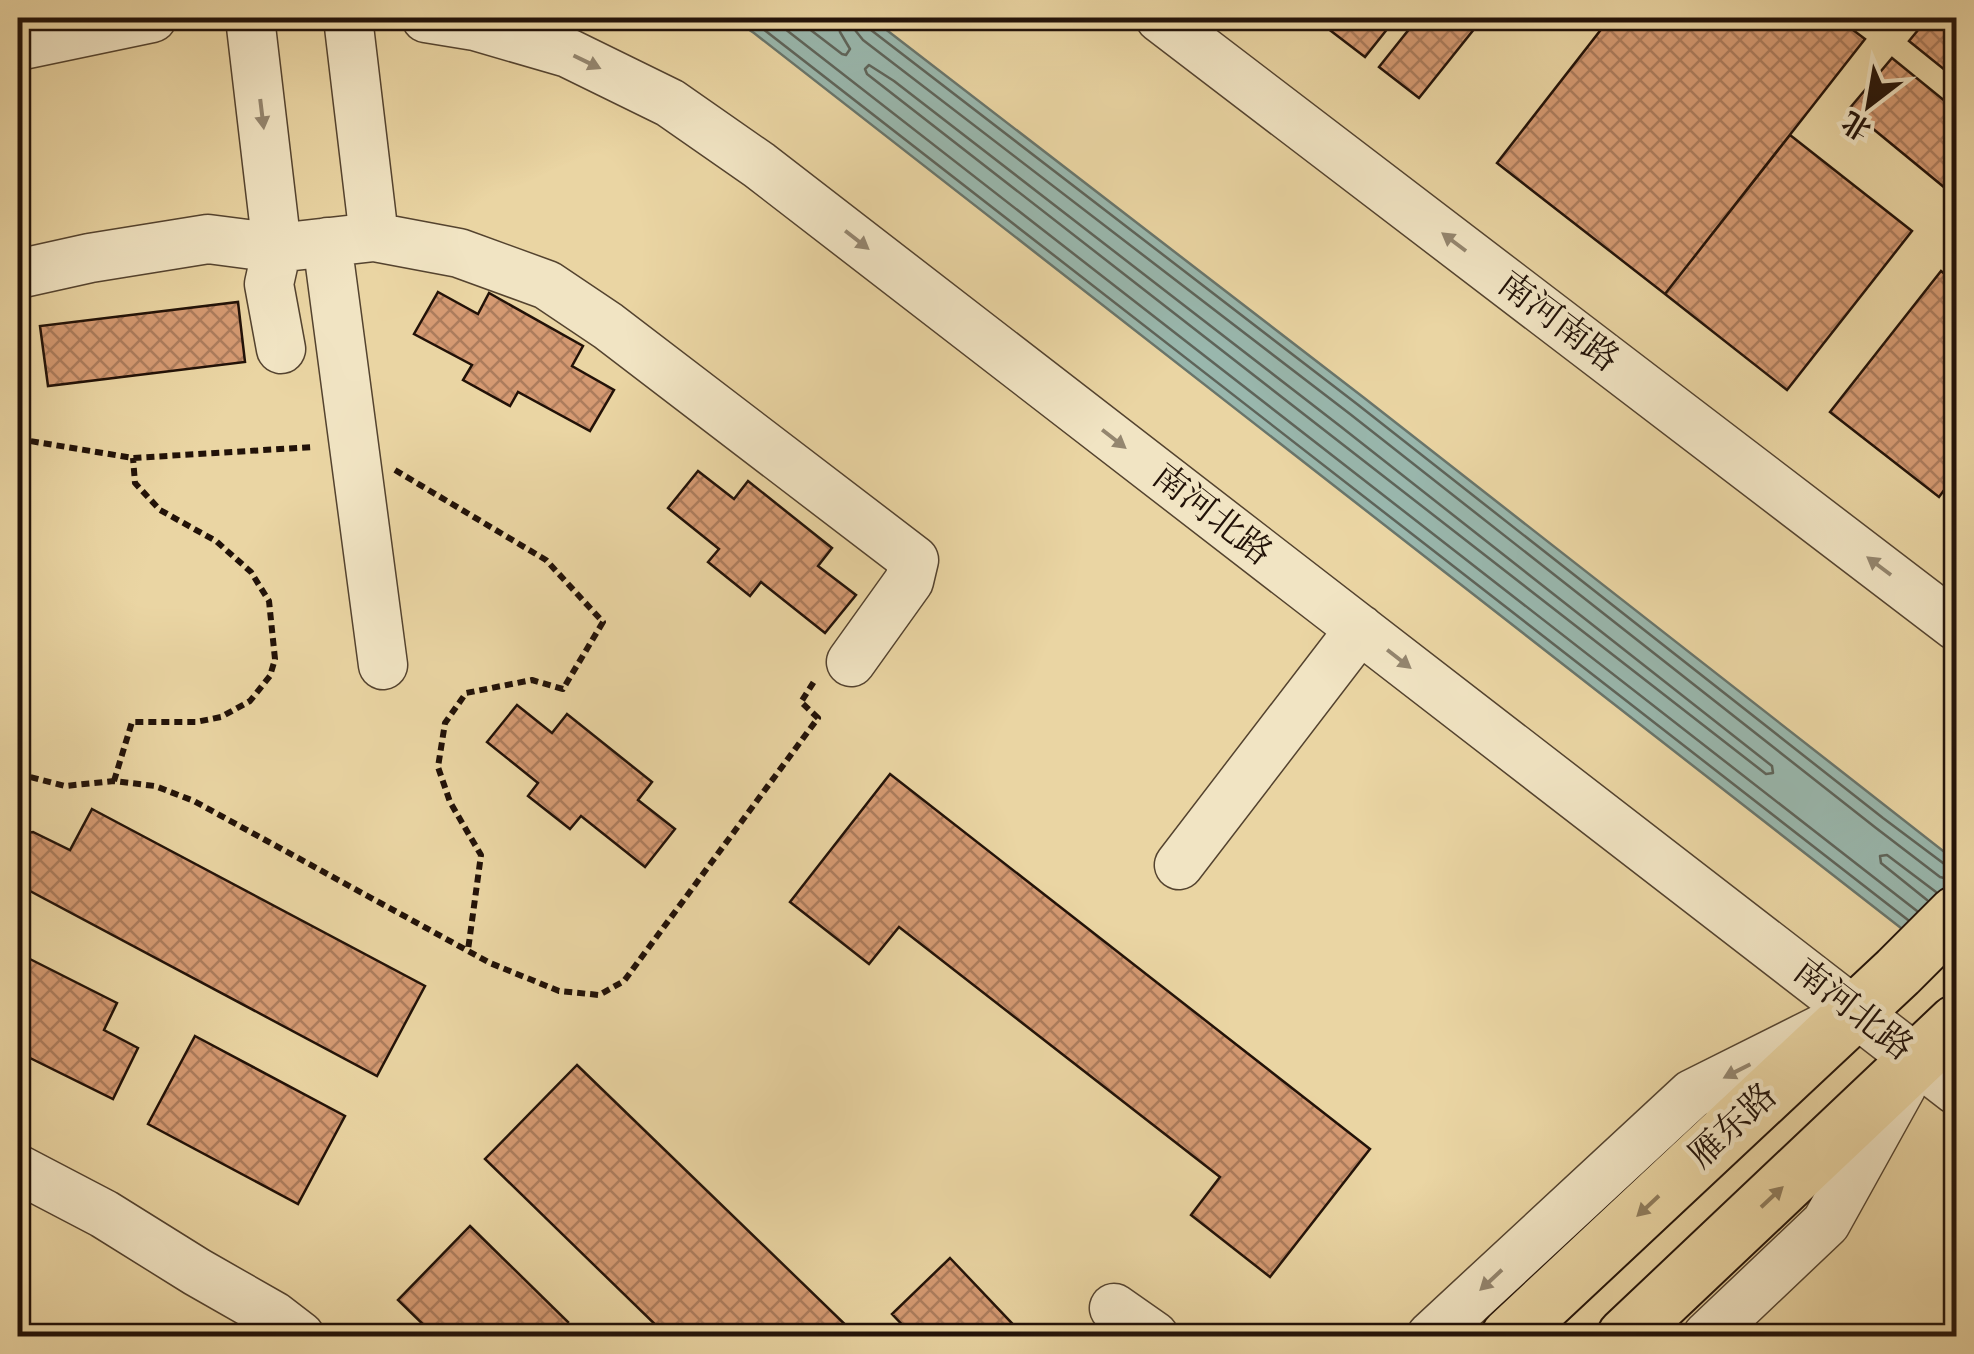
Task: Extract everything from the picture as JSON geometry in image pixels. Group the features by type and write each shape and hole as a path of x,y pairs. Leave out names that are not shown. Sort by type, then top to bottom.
{"main road":[{"name":"雁东路","path":"1509,1336 1956,914"},
{"path":"1628,1336 1946,1049"}],"street":[{"path":"18,46 152,18"},
{"path":"250,18 278,248 269,284 281,349"},
{"path":"348,18 374,237"},
{"name":"南河北路","path":"426,18 475,26 568,53 670,103 759,165 1856,1012 1946,1049"},
{"name":"南河南路","path":"1160,18 1956,626"},
{"path":"18,274 208,239 278,248 374,237 459,254 547,285 608,326 914,560 909,581 850,662"},
{"path":"327,242 383,665"},
{"path":"1179,866 1360,630"},
{"path":"1430,1336 1692,1094 1856,1012"},
{"path":"1707,1336 1826,1223 1946,1049"},
{"path":"18,1169 104,1214 274,1316 300,1336"},
{"path":"1114,1308 1154,1336"}],"path":[{"path":"114,781 132,722 196,722 221,717 250,701 270,676 275,659 269,601 252,572 216,541 160,510 136,482 133,458"},
{"path":"18,774 65,786 114,781 155,786 194,801 490,963 558,991 599,995 624,981 818,718"}],"water":[{"path":"731,18 871,18 1363,397 1956,861 1956,971 754,33"}],"building":[{"path":"1314,18 1396,18 1365,57"},
{"path":"1418,18 1483,18 1419,98 1379,67"},
{"path":"1610,18 1837,18 1865,39 1665,294 1497,163"},
{"path":"1928,18 1935,18 1956,35 1956,79 1909,41"},
{"path":"1892,58 1956,110 1956,197 1849,109"},
{"path":"1790,135 1912,231 1787,390 1665,294"},
{"path":"1941,271 1956,283 1956,474 1939,497 1830,412"},
{"path":"438,292 478,314 489,293 583,346 572,366 614,390 590,431 518,392 510,406 463,380 472,365 414,334"},
{"path":"238,302 245,362 48,386 40,326"},
{"path":"698,471 734,499 748,481 832,548 818,566 856,595 825,633 761,582 750,596 708,562 719,549 668,508"},
{"path":"517,705 552,733 567,714 652,782 638,800 675,829 645,867 581,816 570,829 528,796 538,783 487,742"},
{"path":"890,774 1370,1149 1270,1277 1191,1215 1220,1177 899,927 869,964 790,902"},
{"path":"92,809 425,986 377,1076 28,890 18,891 18,834 33,832 70,850"},
{"path":"18,953 117,1003 104,1030 138,1048 113,1099 18,1052"},
{"path":"195,1036 345,1116 298,1204 148,1124"},
{"path":"577,1065 857,1336 667,1336 485,1159"},
{"path":"470,1226 568,1322 554,1336 435,1336 398,1300"},
{"path":"950,1258 1024,1336 913,1336 892,1314"}]}
